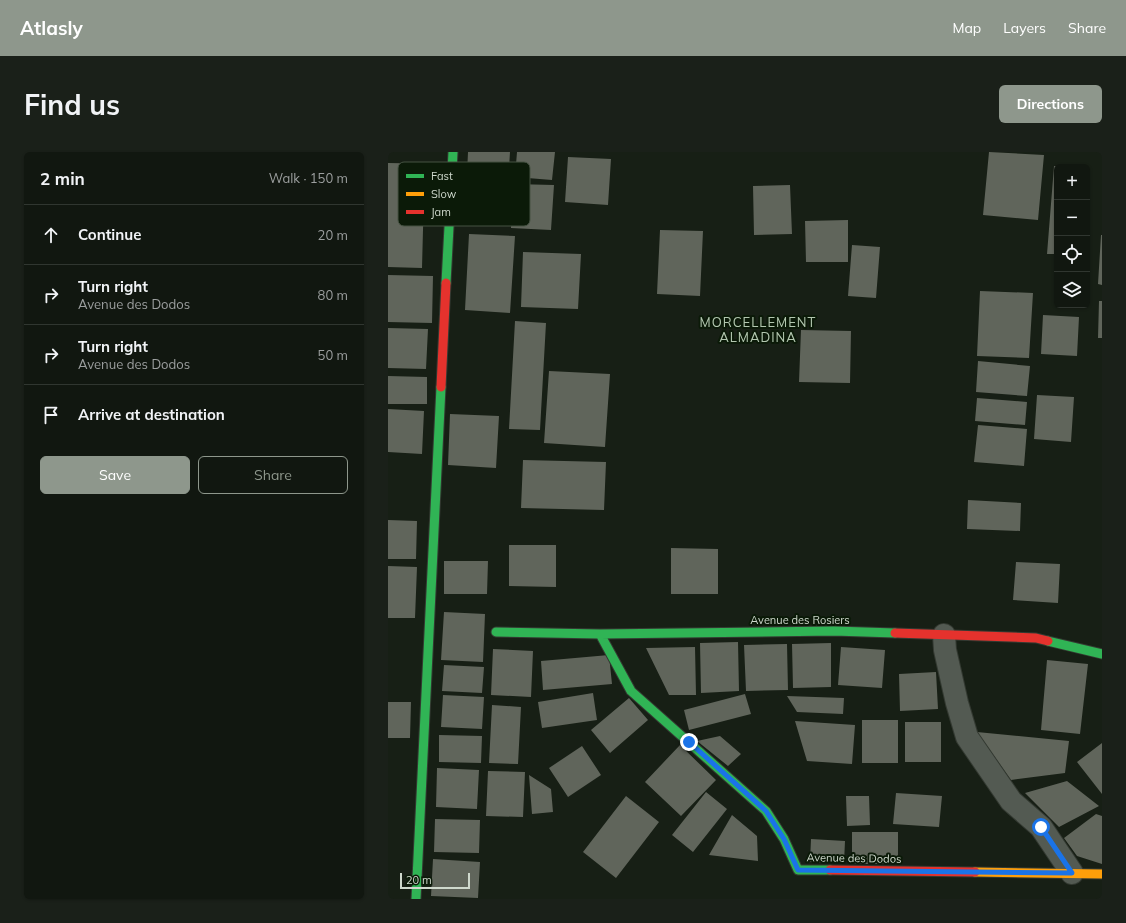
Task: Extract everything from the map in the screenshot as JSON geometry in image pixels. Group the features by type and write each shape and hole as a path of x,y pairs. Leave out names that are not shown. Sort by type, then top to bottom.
{"street":[{"path":"453,152 453,162"},
{"path":"416,899 449,226"},
{"name":"Avenue des Rosiers","path":"496,632 600,634 834,631 1036,638 1102,654"},
{"name":"Avenue des Dodos","path":"600,634 611,651 631,691 766,811 784,839 798,870 1102,874"},
{"path":"944,635 945,650 957,703 967,736 1011,801 1041,827 1072,873"}],"building":[{"path":"468,152 510,152 509,162 468,162"},
{"path":"517,152 555,152 552,180 530,178 530,162 516,162"},
{"path":"989,152 1044,155 1038,220 983,215"},
{"path":"568,157 611,159 608,205 565,202"},
{"path":"388,163 398,163 398,226 423,226 422,268 388,267"},
{"path":"1054,166 1054,254 1047,254"},
{"path":"530,184 554,185 551,230 511,228 511,226 530,226"},
{"path":"790,185 792,234 754,235 753,186"},
{"path":"848,220 848,262 806,262 805,221"},
{"path":"660,230 703,231 700,296 657,294"},
{"path":"469,234 515,236 510,313 465,310"},
{"path":"1102,235 1102,285 1098,284"},
{"path":"852,245 880,247 876,298 848,296"},
{"path":"523,252 581,254 578,309 521,307"},
{"path":"388,275 433,276 432,323 388,322"},
{"path":"980,291 1033,293 1029,358 977,356"},
{"path":"1099,301 1102,301 1102,338 1098,338"},
{"path":"1043,315 1079,317 1077,356 1041,354"},
{"path":"515,321 546,323 540,430 509,429"},
{"path":"388,328 428,329 426,369 388,368"},
{"path":"801,330 851,331 850,383 799,382"},
{"path":"978,361 1030,366 1027,396 976,392"},
{"path":"549,371 610,374 605,447 544,443"},
{"path":"388,376 427,377 427,404 388,404"},
{"path":"1037,395 1074,397 1071,442 1034,439"},
{"path":"977,398 1027,402 1025,425 975,421"},
{"path":"388,409 424,411 422,454 388,452"},
{"path":"450,414 499,416 496,468 448,465"},
{"path":"978,425 1027,429 1024,466 974,462"},
{"path":"523,460 606,462 604,510 521,508"},
{"path":"968,500 1021,503 1020,531 967,529"},
{"path":"388,520 417,521 416,559 388,559"},
{"path":"509,545 556,545 556,587 509,586"},
{"path":"671,548 718,549 718,594 671,594"},
{"path":"444,561 488,561 487,594 444,594"},
{"path":"1016,562 1060,564 1058,603 1013,600"},
{"path":"388,566 417,567 415,618 388,618"},
{"path":"444,612 485,614 483,662 441,660"},
{"path":"738,642 739,691 701,693 700,643"},
{"path":"831,643 831,687 793,688 792,644"},
{"path":"787,644 788,690 746,691 744,645"},
{"path":"695,647 696,695 669,695 646,648"},
{"path":"841,647 885,650 882,688 838,685"},
{"path":"493,649 533,651 531,697 491,695"},
{"path":"609,655 612,684 543,690 541,661"},
{"path":"1047,660 1088,664 1080,734 1041,730"},
{"path":"444,665 484,667 482,693 442,691"},
{"path":"936,672 938,709 900,711 899,674"},
{"path":"593,693 597,720 542,728 538,702"},
{"path":"745,694 751,714 689,730 684,710"},
{"path":"443,695 484,697 482,729 441,727"},
{"path":"787,696 844,698 843,714 797,712"},
{"path":"629,698 648,720 610,753 591,730"},
{"path":"388,702 411,702 410,738 388,738"},
{"path":"492,705 521,707 518,764 489,763"},
{"path":"862,720 898,720 898,763 862,763"},
{"path":"795,721 855,725 852,764 807,761"},
{"path":"905,722 941,722 941,762 905,762"},
{"path":"977,732 1069,741 1065,773 1011,780"},
{"path":"439,735 482,736 481,763 439,762"},
{"path":"720,736 741,754 728,766 697,741"},
{"path":"1102,743 1102,794 1077,762"},
{"path":"680,745 716,780 681,816 645,782"},
{"path":"582,746 601,775 568,797 549,768"},
{"path":"437,768 479,770 477,809 436,807"},
{"path":"488,771 525,772 523,817 486,816"},
{"path":"529,775 551,789 553,812 532,814"},
{"path":"1067,781 1099,806 1059,827 1025,793"},
{"path":"706,792 727,809 693,852 672,835"},
{"path":"896,793 942,796 939,827 893,824"},
{"path":"626,796 659,822 616,878 583,852"},
{"path":"846,796 869,796 870,825 847,826"},
{"path":"1096,814 1102,816 1102,864 1077,856 1064,838"},
{"path":"732,815 757,836 758,861 709,855"},
{"path":"435,819 480,820 479,853 434,852"},
{"path":"852,832 898,832 898,864 852,864"},
{"path":"811,839 845,841 844,863 810,862"},
{"path":"433,859 480,862 478,898 431,896"}],"traffic: fast":[{"path":"452,162 453,152"},
{"path":"446,283 449,226"},
{"path":"416,899 441,387"},
{"path":"496,632 600,634 834,631 895,633"},
{"path":"600,634 631,691 766,811 784,839 798,870 830,870"},
{"path":"1048,641 1102,654"}],"traffic: slow":[{"path":"975,872 1102,874"}],"traffic: jam":[{"path":"441,387 446,283"},
{"path":"895,633 1036,638 1048,641"},
{"path":"830,870 975,872"}],"district":[{"name":"MORCELLEMENT ALMADINA","path":"758,330"}],"route":[{"path":"689,742 766,811 784,839 798,870 1072,873 1041,827"}]}
